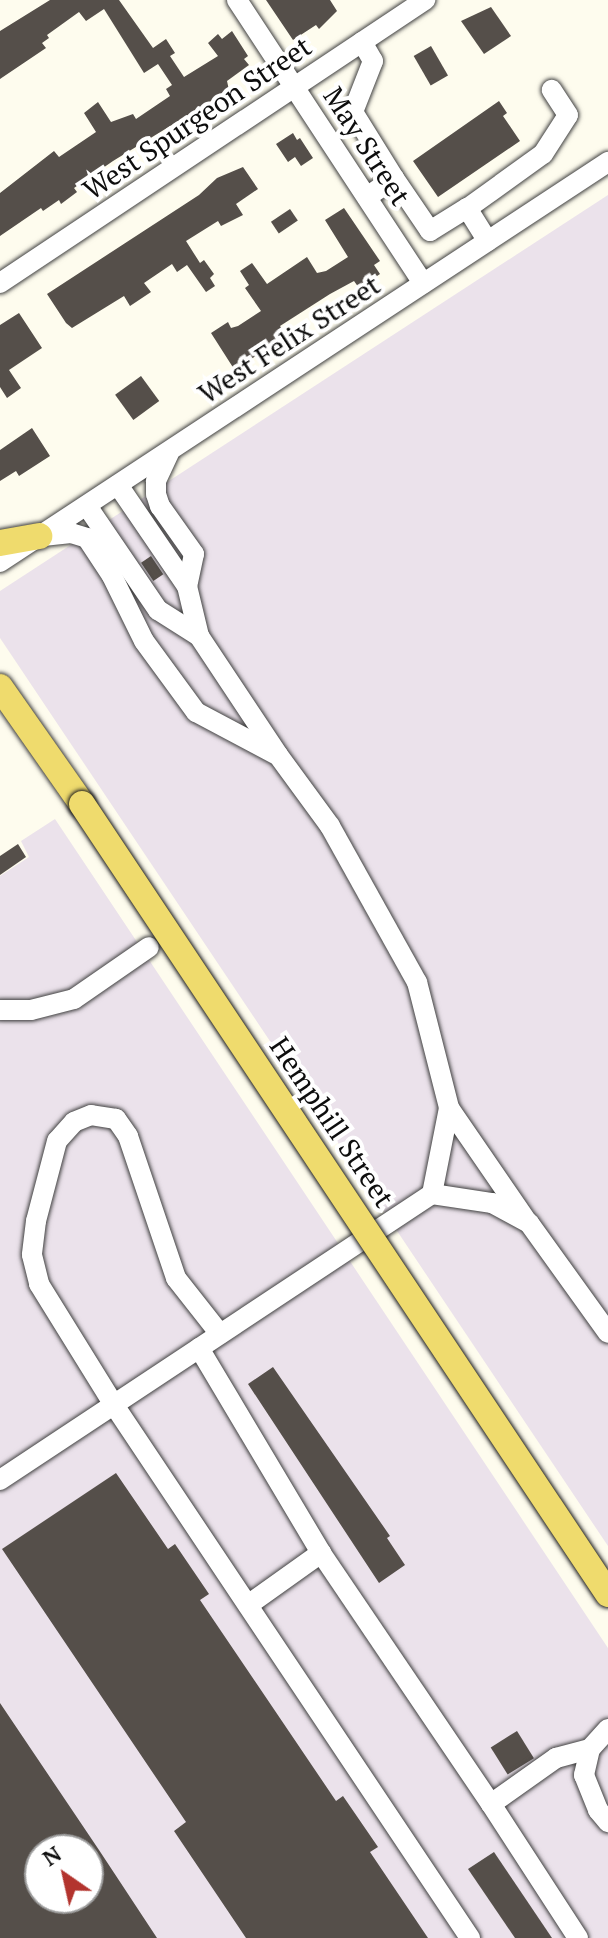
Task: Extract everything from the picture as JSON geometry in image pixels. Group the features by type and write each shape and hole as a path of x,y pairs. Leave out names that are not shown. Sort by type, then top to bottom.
{"main road":[{"path":"0,543 39,536"},
{"name":"Hemphill Street","path":"0,687 82,804 608,1594"}],"street":[{"name":"May Street","path":"237,0 423,283"},
{"name":"West Spurgeon Street","path":"0,283 425,0"},
{"path":"362,42 373,61 353,112 430,231 543,154 568,115 552,90"},
{"name":"West Felix Street","path":"0,562 608,162"},
{"path":"367,197 394,178"},
{"path":"465,210 488,241"},
{"path":"170,451 156,481 156,494 160,506 194,554 187,586"},
{"path":"118,485 187,586 199,636 278,755 330,826 417,982 449,1108 608,1333"},
{"path":"87,506 158,610 199,636"},
{"path":"39,536 71,533 87,538 112,576 144,641 196,712 278,755"},
{"path":"0,1010 31,1010 74,999 149,947"},
{"path":"432,1194 449,1108"},
{"path":"220,1334 176,1278 128,1136 116,1119 91,1115 74,1122 57,1141 36,1221 32,1255 39,1284 114,1405 470,1938"},
{"path":"0,1480 432,1194 492,1203 529,1223"},
{"path":"199,1348 321,1553 578,1938"},
{"path":"248,1605 321,1553"},
{"path":"608,1729 590,1749 584,1775 598,1810 608,1822"},
{"path":"491,1804 556,1758 590,1749"}],"shaded area":[{"path":"608,195 608,1546 0,638 0,591"},
{"path":"55,819 608,1648 608,1938 0,1938 0,876 29,857 21,841"}],"building":[{"path":"50,0 119,0 153,48 166,39 175,53 170,56 184,77 218,56 208,43 218,34 222,39 232,31 248,56 244,59 249,65 227,81 229,90 113,161 74,188 77,192 61,204 59,200 43,211 41,208 0,236 0,193 54,151 59,157 96,132 84,113 98,102 111,122 133,114 136,119 170,96 166,89 172,85 158,64 144,73 104,9 86,21 79,12 47,35 49,38 42,43 46,48 0,79 0,31"},
{"path":"266,0 330,0 337,11 319,29 316,25 293,40"},
{"path":"491,7 511,36 484,54 461,21"},
{"path":"431,46 448,75 431,85 414,56"},
{"path":"499,101 507,113 503,116 520,141 438,197 413,161"},
{"path":"293,133 313,158 301,166 295,157 288,162 276,144"},
{"path":"243,167 258,189 236,204 243,215 221,226 218,221 186,241 200,263 204,260 214,274 210,278 215,286 206,292 187,265 177,272 172,264 144,283 151,292 130,306 124,296 72,328 66,323 47,294 199,195 217,178"},
{"path":"344,208 380,261 374,265 380,274 359,288 354,281 280,326 285,333 278,338 280,342 234,369 211,333 228,322 231,328 238,326 261,311 245,288 249,285 240,271 252,263 267,284 307,257 317,273 326,271 348,257 325,220"},
{"path":"290,209 298,221 279,233 271,222"},
{"path":"19,313 42,348 9,370 21,388 7,398 0,387 0,325"},
{"path":"141,376 159,401 133,420 115,395"},
{"path":"32,428 50,456 19,476 16,471 0,481 0,450"},
{"path":"151,556 163,574 153,581 141,563"},
{"path":"18,844 26,857 0,875 0,856"},
{"path":"273,1367 390,1536 387,1538 405,1565 379,1583 248,1384"},
{"path":"116,1473 168,1549 175,1544 209,1594 200,1600 336,1801 343,1796 378,1847 370,1852 428,1938 246,1938 174,1831 186,1822 2,1549"},
{"path":"0,1703 88,1834 24,1834 24,1914 104,1914 104,1858 157,1938 0,1938"},
{"path":"517,1731 534,1758 508,1775 491,1747"},
{"path":"494,1852 552,1938 515,1938 468,1869"}]}
